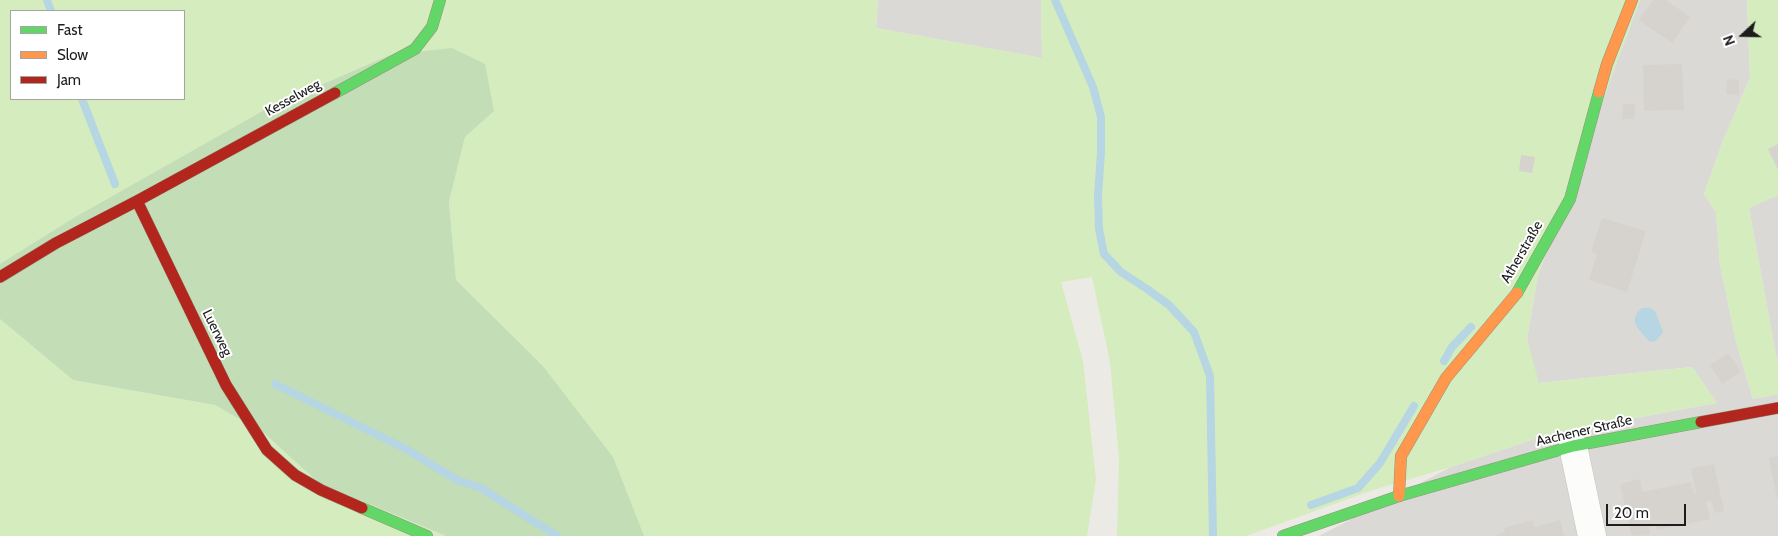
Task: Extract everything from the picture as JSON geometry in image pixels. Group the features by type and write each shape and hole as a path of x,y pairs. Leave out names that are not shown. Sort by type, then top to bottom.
{"street":[{"name":"Kesselweg","path":"137,201 415,49 432,27 440,0"},
{"name":"Atherstraße","path":"1399,496 1401,456 1446,378 1516,294 1570,199 1607,64 1632,0"},
{"path":"0,277 56,243 137,201"},
{"name":"Luerweg","path":"137,201 226,385 268,450 294,475 321,490 426,536"},
{"name":"Aachener Straße","path":"1283,536 1399,496 1573,446 1778,408"},
{"path":"1573,446 1592,536"}],"shaded area":[{"path":"878,0 1041,0 1042,58 876,28"},
{"path":"1640,0 1747,0 1750,78 1722,143 1704,194 1716,212 1720,265 1736,342 1753,399 1778,394 1778,536 1319,536 1451,467 1549,434 1717,403 1692,367 1538,383 1527,339 1538,275"},
{"path":"1778,195 1778,366 1749,208"}],"green space":[{"path":"0,0 878,0 876,28 1042,58 1041,0 1640,0 1538,275 1527,339 1539,383 1692,367 1717,403 1549,434 1451,467 1373,490 1246,536 1117,536 1119,458 1110,362 1092,277 1061,282 1083,361 1096,480 1087,536 644,536 542,365 456,280 449,202 465,137 494,111 0,264"},
{"path":"1747,0 1778,0 1778,195 1749,208 1778,366 1778,394 1753,399 1736,342 1720,265 1716,212 1704,194 1722,143 1750,78"},
{"path":"452,48 485,64 494,111 465,137 449,202 456,280 542,365 613,457 644,536 446,536 319,483 264,433 215,405 73,380 0,319 0,264 72,219 268,108 390,55"},
{"path":"0,319 73,380 215,405 264,433 319,483 446,536 0,536"}],"water":[{"path":"1642,308 1650,308 1655,311 1663,332 1656,341 1651,342 1648,340 1636,325 1635,317"}],"building":[{"path":"1653,0 1666,0 1690,17 1672,43 1639,20"},
{"path":"1682,64 1684,110 1644,111 1643,65"},
{"path":"1727,79 1739,80 1739,95 1726,94"},
{"path":"1623,104 1635,104 1634,119 1622,119"},
{"path":"1778,144 1778,170 1768,149"},
{"path":"1521,155 1535,157 1532,173 1519,171"},
{"path":"1602,218 1646,231 1627,292 1589,280 1597,254 1591,252"},
{"path":"1728,353 1741,372 1722,384 1710,365"},
{"path":"1778,456 1778,499 1777,499 1769,458"},
{"path":"1714,464 1724,511 1714,513 1712,501 1706,502 1710,519 1657,530 1656,525 1649,527 1650,534 1632,536 1620,484 1640,479 1642,492 1691,482 1694,494 1696,493 1691,468"},
{"path":"1533,520 1535,527 1560,520 1564,536 1494,536 1505,532 1504,528"}],"waterway":[{"path":"47,0 51,10"},
{"path":"1055,0 1093,87 1101,117 1098,196 1099,229 1104,254 1121,272 1169,305 1194,332 1210,376 1213,536"},
{"path":"82,100 115,184"},
{"path":"1444,361 1452,347 1471,327"},
{"path":"275,384 406,449 457,480 481,488 557,536"},
{"path":"1311,505 1358,488 1380,463 1414,406"}],"traffic: fast":[{"path":"335,93 415,49 432,27 440,0"},
{"path":"1517,293 1570,199 1599,92"},
{"path":"1283,536 1399,496 1573,446 1701,422"},
{"path":"362,508 427,536"}],"traffic: slow":[{"path":"1599,92 1607,64 1632,0"},
{"path":"1399,496 1401,456 1446,378 1517,293"}],"traffic: jam":[{"path":"0,277 56,243 335,93"},
{"path":"137,201 226,385 267,450 295,475 321,490 362,508"},
{"path":"1701,422 1778,408"}]}
